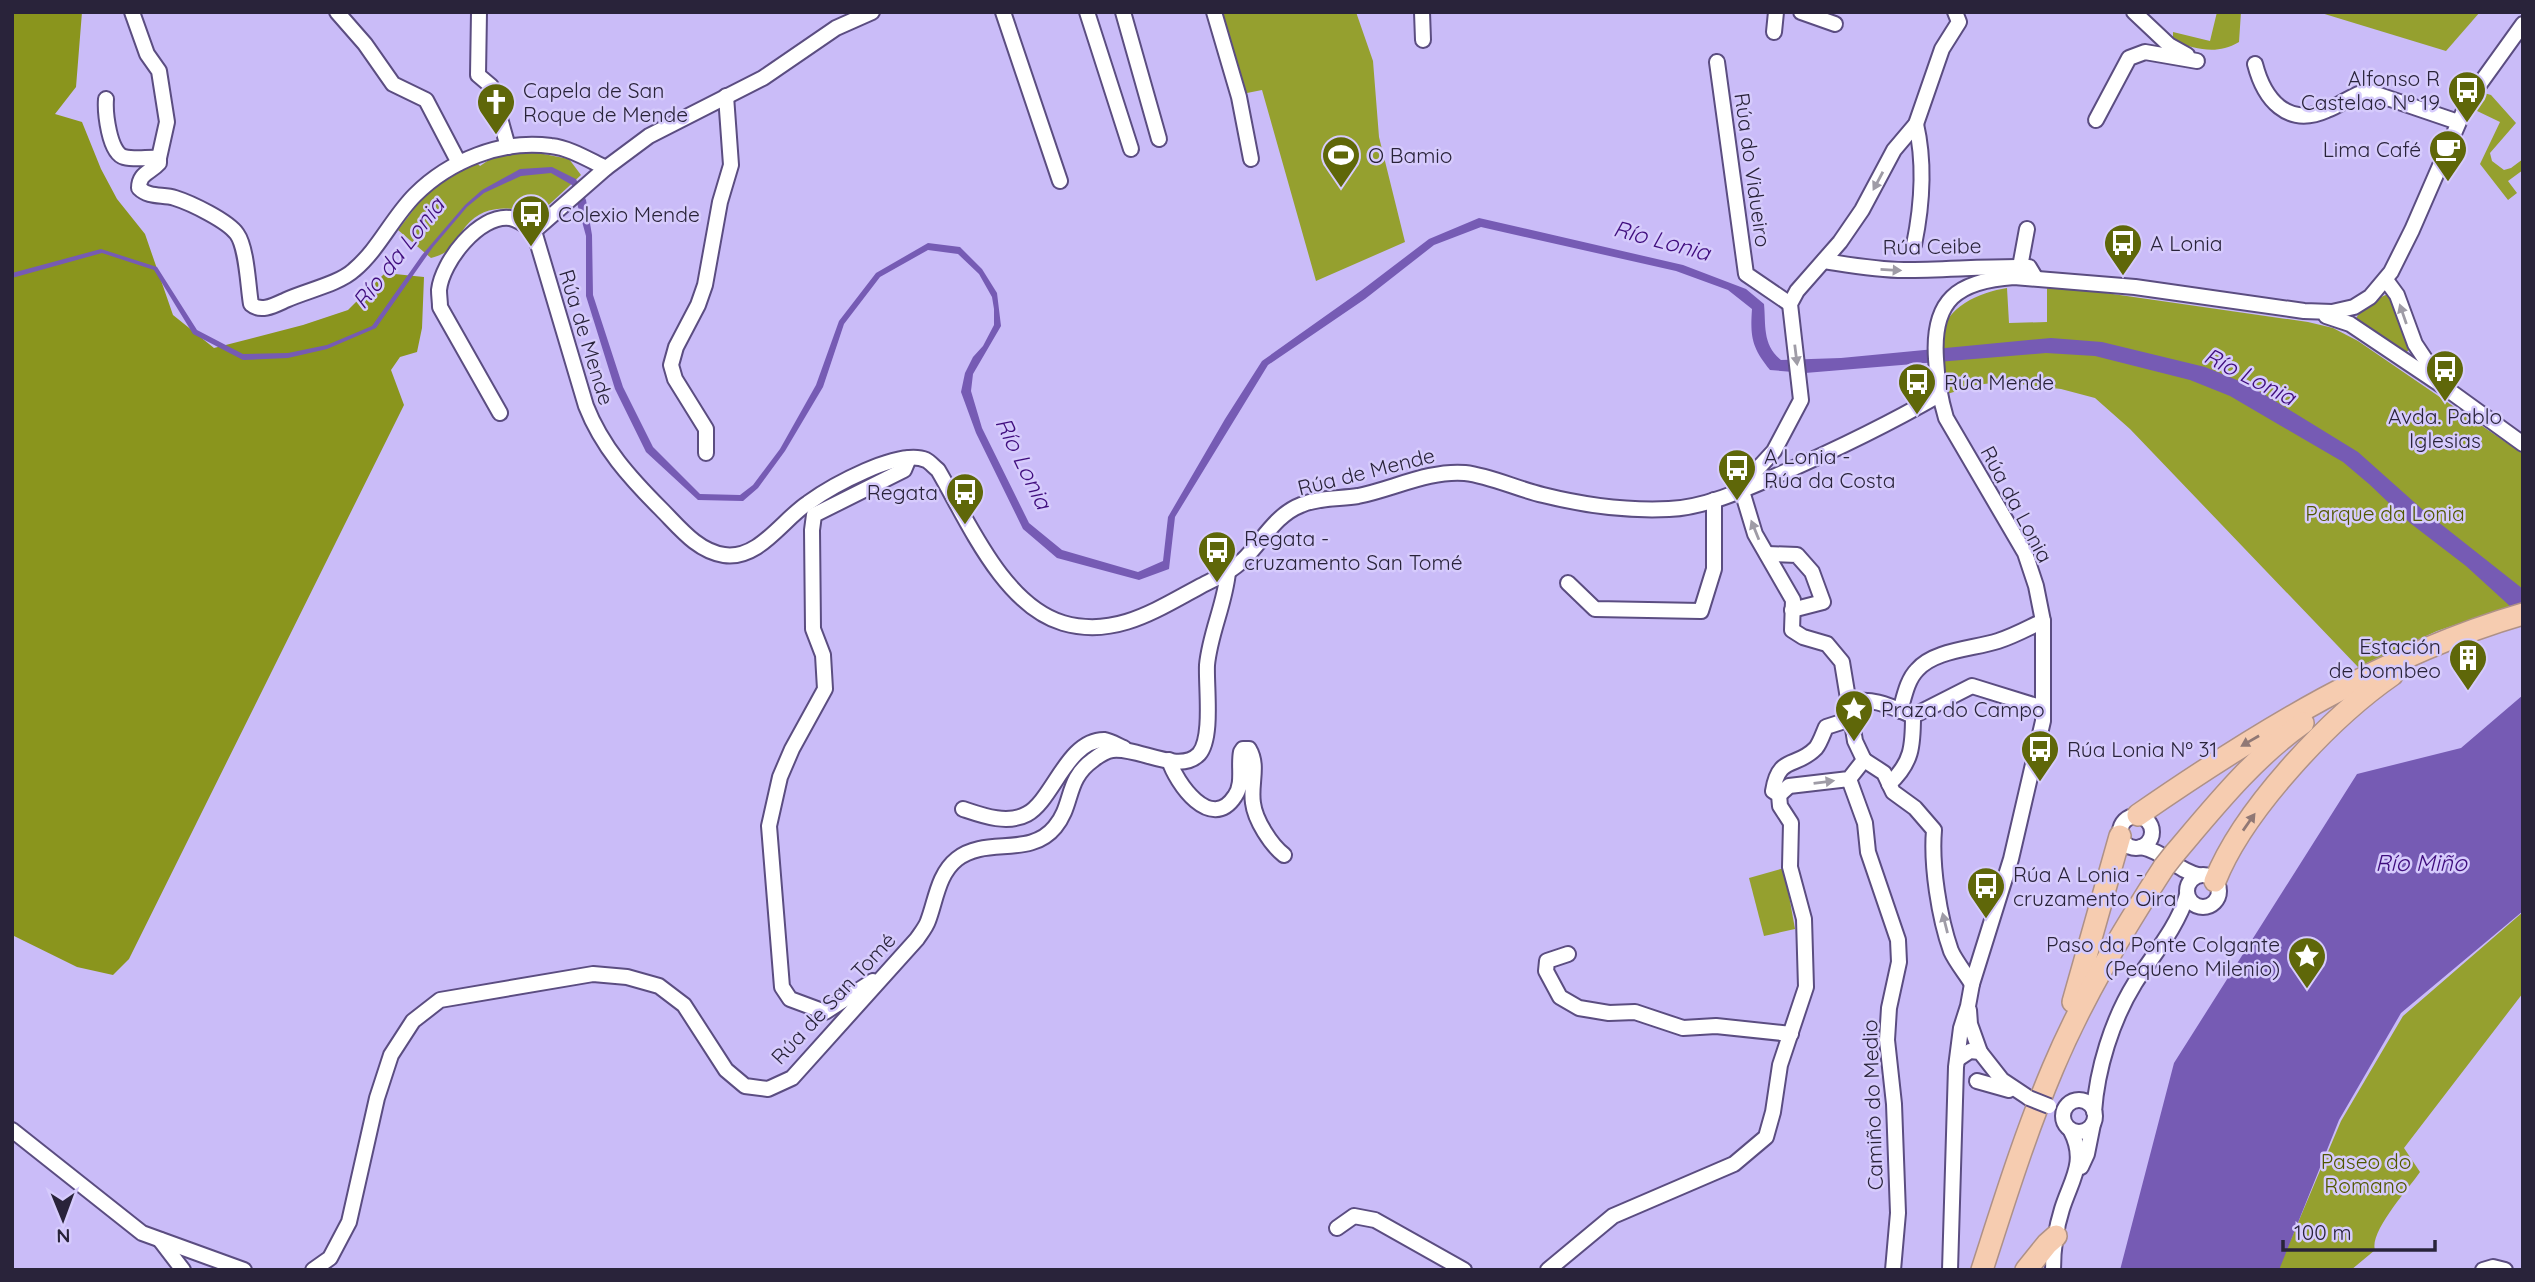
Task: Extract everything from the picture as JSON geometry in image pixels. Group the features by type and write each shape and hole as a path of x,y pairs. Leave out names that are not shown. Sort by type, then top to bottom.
{"highway":[{"path":"2138,816 2226,755 2352,682 2432,646 2523,614"},
{"path":"2207,878 2255,812 2309,747 2369,691 2432,646"},
{"path":"1982,1270 2025,1139 2053,1068 2109,955 2168,860 2223,796 2288,734 2330,702 2385,669"},
{"path":"2053,1068 2120,836"},
{"path":"2026,1270 2056,1236"}],"street":[{"path":"132,12 147,54 159,71 167,122 159,163 143,173 139,188 144,194 172,197 201,208 236,233 242,246 251,304 255,308 263,309 352,273 373,252 414,196 436,178 474,156 531,145 554,146 606,168"},
{"path":"337,12 365,44 393,84 426,100 459,163"},
{"path":"479,12 478,75 491,86 508,148"},
{"path":"500,413 440,307 439,289 447,268 469,236 485,224 509,218 534,231 606,168 649,136 763,78 836,28 872,12"},
{"path":"1003,12 1060,181"},
{"path":"1087,12 1131,149"},
{"path":"1123,12 1159,139"},
{"path":"1214,12 1239,97 1251,159"},
{"path":"1422,12 1423,40"},
{"path":"1774,32 1776,12"},
{"path":"1803,12 1835,24"},
{"path":"1955,12 1959,22 1942,49 1916,124 1895,150 1862,210 1790,307 1801,400 1774,452 1737,493 1755,534 1793,600 1792,630 1803,638 1827,644 1842,662 1855,741 1864,760 1884,773 1893,792 1915,808 1934,830 1932,847 1937,891 1952,952 1972,984"},
{"path":"2096,120 2129,58 2145,52 2197,61 2169,45 2134,12"},
{"path":"2304,311 2332,312 2354,307 2370,297 2386,280 2413,230 2458,122 2483,77 2522,26"},
{"name":"Rúa do Vidueiro","path":"1717,62 1746,274 1790,307"},
{"path":"2255,64 2260,82 2271,101 2278,107 2297,114 2323,112 2367,91 2458,122"},
{"path":"706,453 706,429 675,379 671,365 705,285 720,202 732,165 726,96"},
{"path":"106,99 105,111 118,154 124,157 159,158"},
{"path":"1914,245 1919,220 1921,148 1916,124"},
{"path":"2027,229 2020,267 2029,267 2035,278"},
{"name":"Rúa de Mende","path":"534,231 593,425 621,468 698,545 726,555 739,555 755,548 807,503 852,478 893,461 909,458 926,460 938,470 1002,579 1032,606 1062,623 1102,626 1137,620 1228,572 1242,561 1271,526 1300,505 1371,493 1446,472 1468,473 1545,496 1612,508 1672,509 1737,493 1830,451 1939,395"},
{"name":"Rúa Ceibe","path":"1824,261 1875,269 2020,267"},
{"name":"Rúa da Lonia","path":"1950,1270 1961,1028 2011,859 2043,721 2043,621 2036,586 2025,553 1946,418 1939,395 1935,340 1938,316 1944,306 1960,291 1981,281 1996,278 2035,278 2135,287 2304,311"},
{"path":"2386,280 2397,295 2415,344 2447,389"},
{"path":"2304,311 2350,324 2523,444"},
{"path":"2399,359 2409,357 2415,344"},
{"path":"888,972 825,1012 790,999 782,987 769,827 780,777 825,689 823,655 813,629 814,515 904,470 909,458"},
{"path":"1568,583 1595,609 1701,611 1714,569 1714,500"},
{"path":"1767,554 1797,555 1812,572 1822,602 1792,610"},
{"name":"Rúa de San Tomé","path":"313,1270 330,1258 349,1222 377,1098 391,1055 413,1021 440,1000 593,974 627,977 659,986 684,1005 726,1070 745,1086 768,1089 792,1078 918,939 928,923 937,889 956,859 990,847 1027,845 1042,839 1054,828 1063,814 1075,778 1082,768 1112,750 1169,760 1186,761 1197,756 1203,748 1206,733 1207,664 1211,640 1226,589 1228,572"},
{"path":"1889,784 1901,773 1913,748 1907,713 1909,684 1916,670 1955,649 1964,650 2011,637 2043,621"},
{"path":"1849,703 1865,699 1907,713 1945,702 1972,686 2043,708"},
{"path":"1779,795 1773,791 1775,779 1782,766 1816,748 1826,727 1852,719"},
{"path":"963,809 997,820 1026,814 1048,792 1067,762 1086,745 1104,740 1134,752"},
{"path":"1169,760 1174,776 1186,793 1198,803 1215,808 1222,807 1235,797 1240,782 1241,752 1243,749 1249,749 1255,771 1253,805 1260,824 1284,855"},
{"path":"1779,795 1789,786 1849,779 1864,760"},
{"name":"Camiño do Medio","path":"1849,779 1865,823 1868,852 1898,940 1899,962 1889,1008 1887,1040 1894,1104 1898,1213 1893,1270"},
{"path":"1548,1270 1613,1216 1734,1164 1766,1137 1780,1065 1806,988 1804,919 1790,867 1791,823 1780,806 1779,795"},
{"path":"2207,878 2168,860 2141,847 2126,844 2120,836 2124,821 2138,816 2147,820 2152,834 2168,860 2187,892 2192,903 2201,907 2215,901 2219,891 2207,878"},
{"path":"2141,847 2148,842 2152,834"},
{"path":"2074,1178 2088,1154 2102,1064 2127,996 2183,909 2190,880 2207,878"},
{"path":"2163,942 2201,907"},
{"path":"1567,954 1547,961 1545,971 1560,997 1579,1008 1609,1013 1635,1012 1683,1028 1716,1026 1791,1034"},
{"name":"Rúa da Lonia","path":"1968,1006 1970,1024 1984,1057"},
{"path":"2029,1097 2003,1080 1984,1057 1965,1052 1958,1065 1962,1078 1998,1085 2049,1106 2067,1126 2086,1131 2094,1118"},
{"path":"1956,1110 1962,1094 1985,1076 1984,1057"},
{"path":"2053,1270 2061,1211 2079,1162 2063,1112 2075,1102 2102,1064"},
{"path":"2049,1106 2075,1102 2089,1104 2094,1118"},
{"path":"12,1130 142,1233 244,1270"},
{"path":"1337,1228 1354,1216 1375,1220 1464,1270"},
{"path":"160,1240 183,1270"},
{"path":"2483,1270 2493,1267 2505,1270"}],"green space":[{"path":"12,12 82,12 76,87 55,114 82,122 101,169 117,199 145,234 173,315 214,348 303,325 348,310 385,273 424,277 422,328 417,352 400,357 391,370 404,405 129,959 113,975 77,967 12,935"},
{"name":"O Bamio","path":"1213,12 1356,12 1373,61 1379,137 1405,242 1316,281 1262,90 1237,95"},
{"path":"2217,12 2241,12 2239,42 2214,50 2173,42 2173,32 2210,41"},
{"path":"2318,12 2480,12 2446,51"},
{"path":"2484,93 2491,95 2516,123 2490,153 2492,161 2504,170 2523,159 2523,170 2508,181 2517,193 2508,200 2480,164 2500,122 2475,110"},
{"path":"508,147 569,159 581,175 539,214 509,209 482,213 466,226 449,250 431,258 398,230 427,192 476,162 480,166"},
{"name":"Parque da Lonia","path":"2047,287 2308,322 2333,328 2358,341 2523,454 2523,602 2437,631 2358,667 2130,429 2095,398 2061,389 2001,382 1976,385 1944,395 1941,339 1949,318 1956,310 1975,297 2007,288 2009,323 2047,322"},
{"path":"2390,294 2410,349 2403,355 2355,321 2370,304"},
{"path":"1784,868 1795,929 1764,936 1749,878"},
{"name":"Paseo do Romano","path":"2523,912 2523,993 2404,1148 2420,1172 2378,1232 2375,1250 2351,1270 2278,1270 2341,1121 2403,1016"}],"water":[{"path":"552,167 576,179 586,200 592,235 593,295 623,387 653,447 700,494 740,495 753,485 780,449 816,385 839,321 876,273 928,243 960,247 982,269 997,293 1001,326 973,374 971,391 982,428 1029,523 1062,550 1138,572 1163,561 1168,517 1262,361 1429,239 1479,218 1683,265 1746,289 1764,304 1768,341 1781,360 1841,358 2051,338 2102,342 2205,367 2249,385 2358,452 2423,510 2523,589 2523,618 2466,566 2410,523 2343,462 2230,396 2190,380 2095,356 2046,353 1805,373 1770,370 1759,355 1754,342 1752,309 1728,290 1676,271 1481,227 1434,245 1365,299 1268,365 1175,517 1169,569 1139,580 1057,558 1023,529 976,433 961,392 965,373 994,325 994,309 992,297 979,274 958,254 928,250 880,277 844,324 823,387 785,451 758,488 743,501 698,500 646,452 615,389 586,296 586,236 572,185 551,173 521,176 484,193 467,207 433,247 376,328 327,349 288,358 243,360 193,334 154,270 102,253 12,278 12,273 101,249 157,267 197,330 243,354 288,353 327,345 372,326 422,255 465,205 482,190 520,169"},
{"name":"Río Miño","path":"2523,695 2523,911 2401,1013 2339,1120 2279,1270 2120,1270 2174,1063 2357,774 2461,748"}],"place":[{"name":"Alfonso R Castelao Nº 19","path":"2467,124"},
{"name":"Capela de San Roque de Mende","path":"496,136"},
{"name":"Lima Café","path":"2448,183"},
{"name":"O Bamio","path":"1341,189"},
{"name":"Colexio Mende","path":"531,248"},
{"name":"A Lonia","path":"2123,277"},
{"name":"Avda. Pablo Iglesias","path":"2445,403"},
{"name":"Rúa Mende","path":"1917,416"},
{"name":"A Lonia - Rúa da Costa","path":"1737,502"},
{"name":"Regata","path":"965,526"},
{"name":"Regata - cruzamento San Tomé","path":"1217,584"},
{"name":"Estación de bombeo","path":"2468,692"},
{"name":"Praza do Campo","path":"1854,743"},
{"name":"Rúa Lonia Nº 31","path":"2040,783"},
{"name":"Rúa A Lonia - cruzamento Oira","path":"1986,920"},
{"name":"Paso da Ponte Colgante (Pequeno Milenio)","path":"2307,990"}],"water label":[{"name":"Río Lonia","path":"1662,240"},
{"name":"Río da Lonia","path":"398,253"},
{"name":"Río Lonia","path":"2250,376"},
{"name":"Río Lonia","path":"1024,463"}]}
